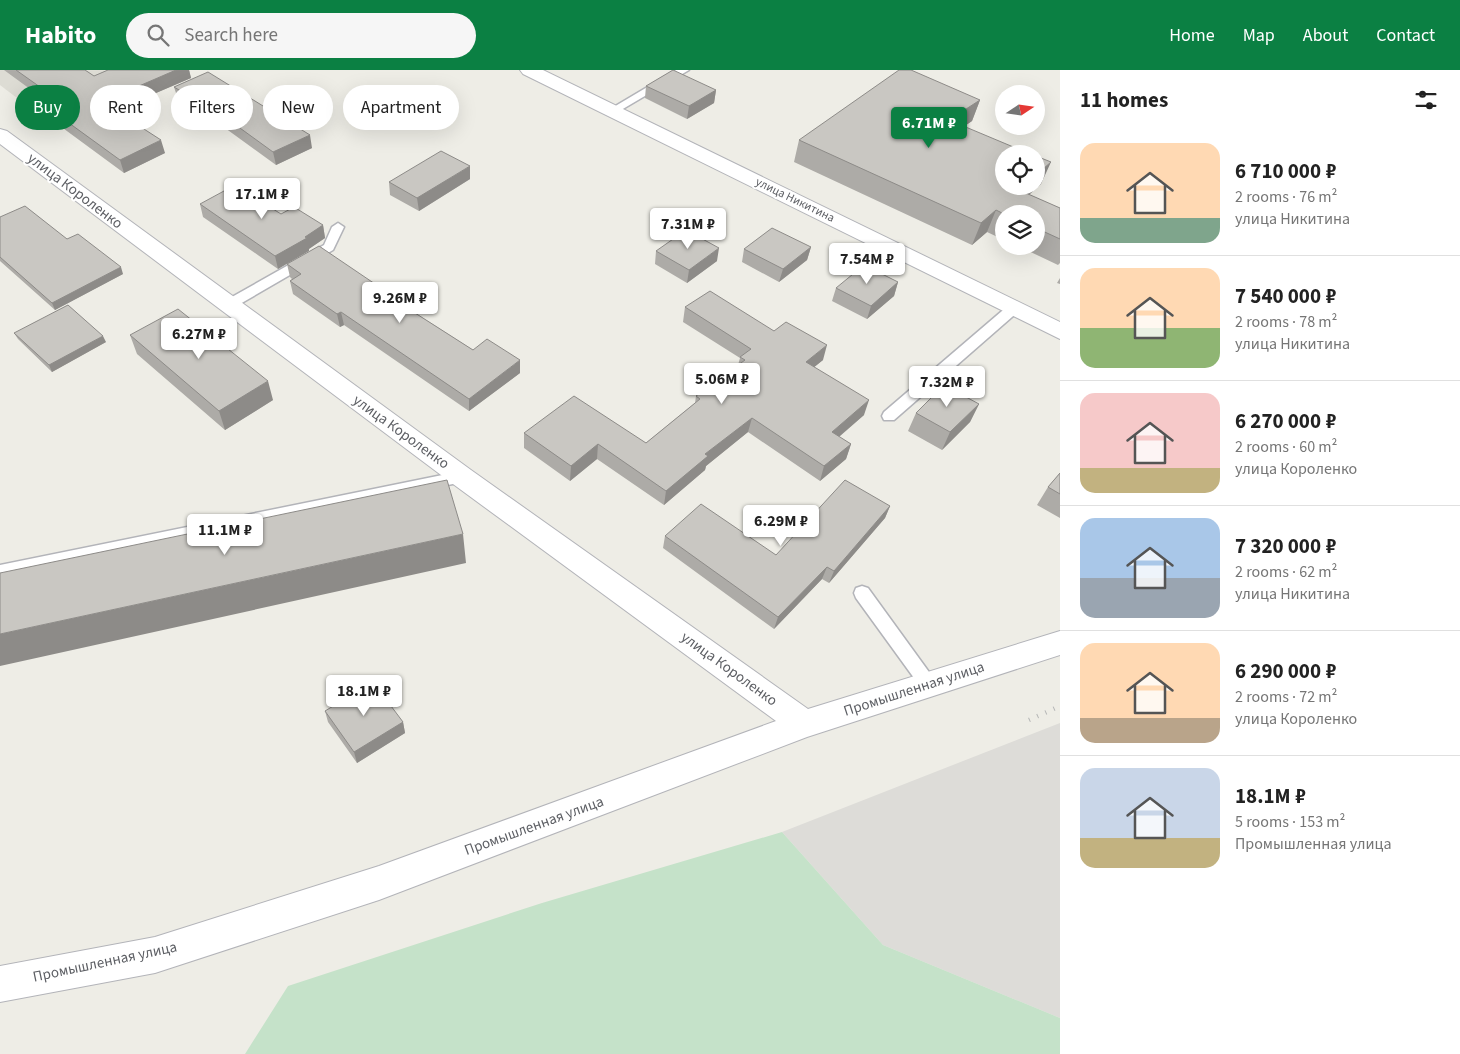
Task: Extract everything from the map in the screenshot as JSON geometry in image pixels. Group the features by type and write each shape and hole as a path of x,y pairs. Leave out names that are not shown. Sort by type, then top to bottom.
{"street":[{"name":"улица Никитина","path":"529,70 1060,331"},
{"name":"улица Короленко","path":"0,135 462,477 804,724"},
{"name":"Промышленная улица","path":"0,984 155,955 379,882 570,813 804,724 1060,642"}],"lane":[{"path":"612,110 684,70"},
{"path":"228,305 328,247 338,227"},
{"path":"889,416 1014,308"},
{"path":"0,572 462,477"},
{"path":"862,593 928,684"}],"shaded area":[{"path":"0,70 121,70 80,87 80,85 15,85 15,96 0,85"},
{"path":"1060,723 1060,1018 883,945 782,832"}],"green space":[{"path":"782,832 883,945 1060,1018 1060,1054 245,1054 288,986 542,903"}],"building":[{"path":"16,70 85,70 94,76 108,70 176,70 141,85 90,85 90,130 145,130 161,140 120,160 79,130 80,85 37,85"},
{"path":"673,70 716,90 689,106 646,86"},
{"path":"899,70 911,70 980,100 949,120 1009,145 995,145 995,195 1030,195 1060,208 1060,239 1045,232 1045,205 995,205 995,211 981,223 799,140"},
{"path":"208,72 229,85 179,85"},
{"path":"253,100 263,106 263,130 302,130 310,135 273,152 243,130 253,130"},
{"path":"441,151 470,166 417,198 389,182"},
{"path":"1045,160 1051,162 1045,167"},
{"path":"235,185 281,214 294,207 323,225 305,237 307,238 275,256 200,204"},
{"path":"25,206 67,239 78,234 121,267 52,303 0,257 0,217"},
{"path":"772,228 811,247 783,269 744,249"},
{"path":"686,230 719,248 689,270 656,251"},
{"path":"319,246 381,288 379,290 473,350 487,339 520,360 469,399 341,312 337,314 290,281 301,274 287,264"},
{"path":"864,265 898,282 871,306 836,288"},
{"path":"710,291 774,331 786,322 827,345 806,362 869,400 832,432 851,444 824,466 752,418 705,454 708,456 666,491 598,444 571,466 524,433 574,396 646,443 700,399 696,396 745,360 740,357 751,349 685,307"},
{"path":"68,305 103,336 49,365 14,333"},
{"path":"178,309 268,381 219,411 130,335"},
{"path":"944,385 979,404 950,432 916,413"},
{"path":"1060,473 1060,494 1048,487"},
{"path":"447,480 463,534 0,634 0,573"},
{"path":"845,480 890,506 834,571 827,567 778,617 665,536 701,504 776,555"},
{"path":"373,682 403,722 354,752 325,711"}],"railway":[{"path":"1029,720 1060,706"}]}
